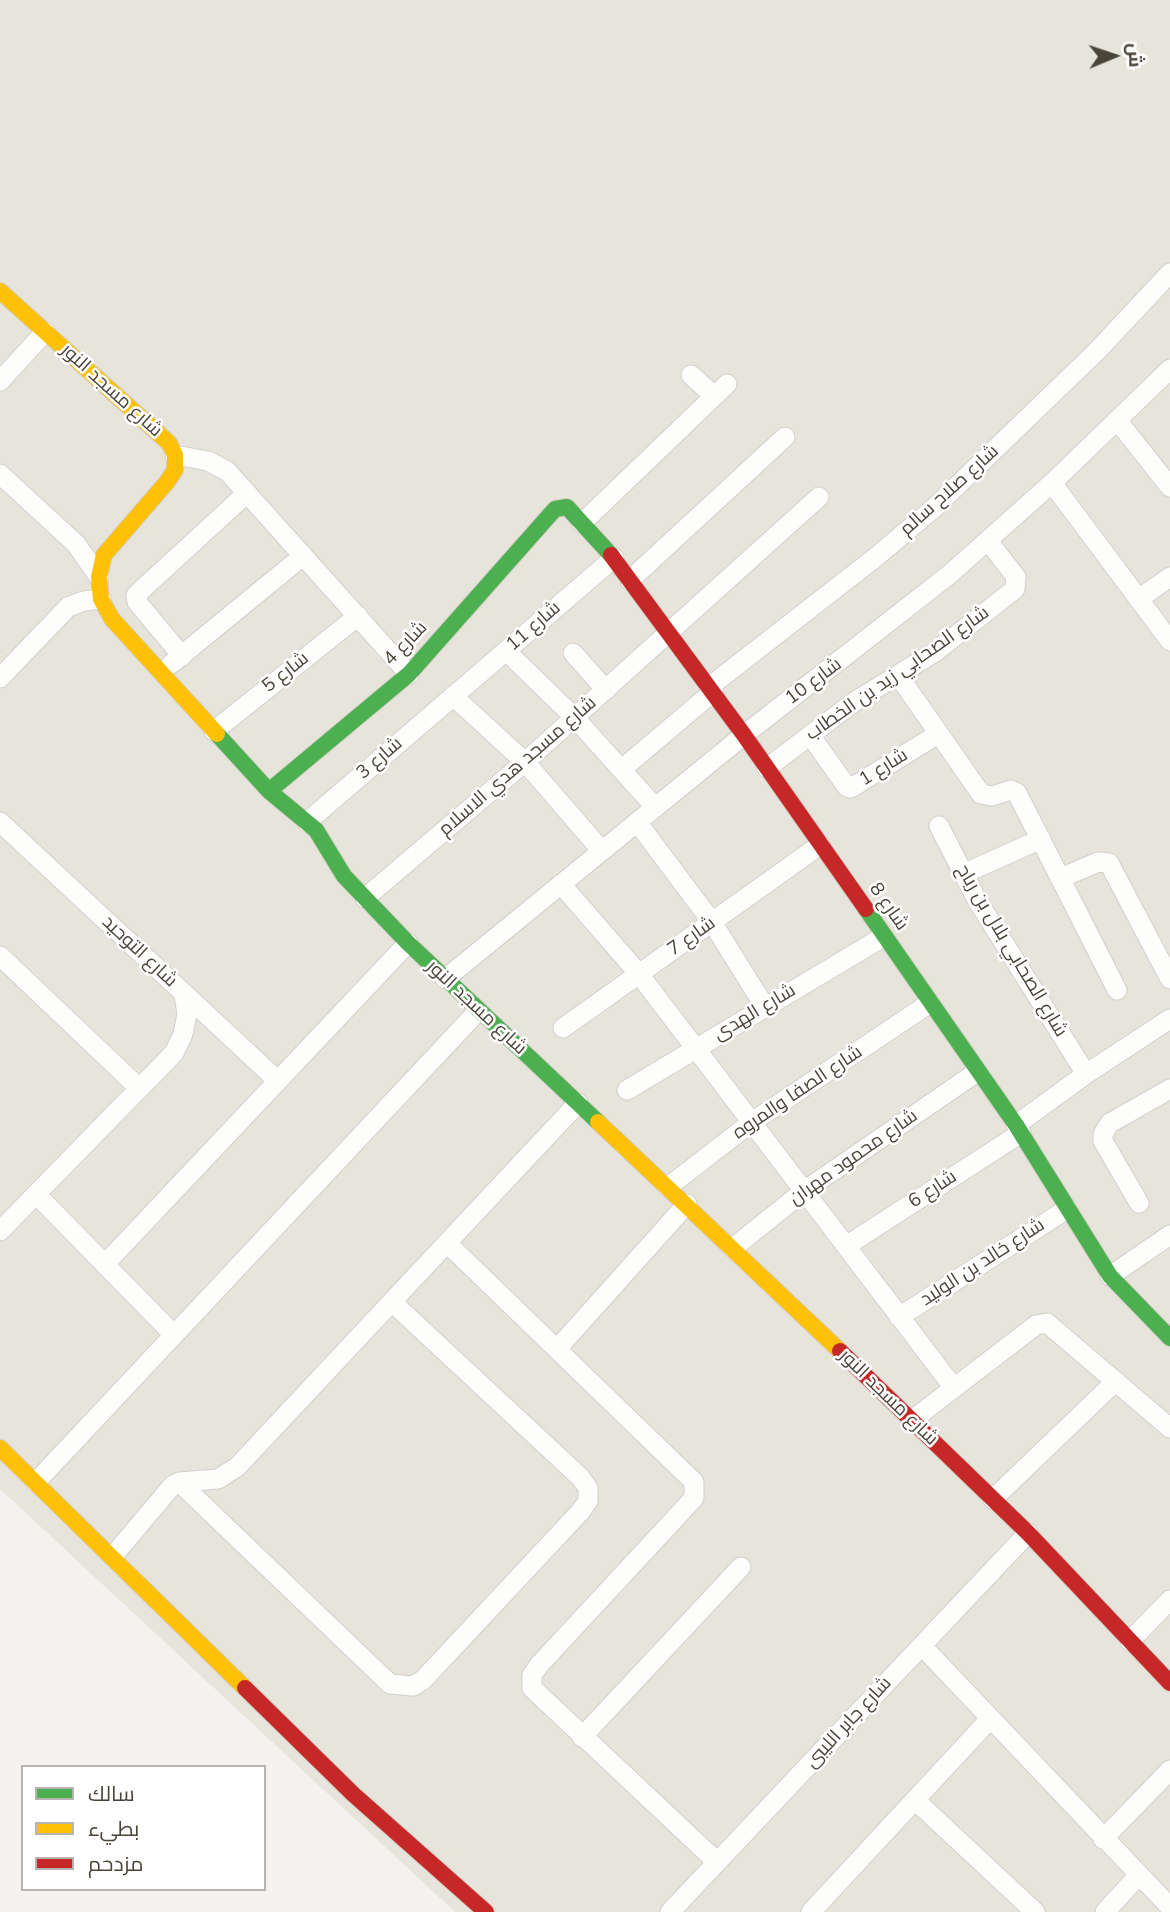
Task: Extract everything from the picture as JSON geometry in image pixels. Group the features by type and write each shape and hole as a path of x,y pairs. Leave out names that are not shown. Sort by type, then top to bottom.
{"street":[{"name":"شارع صلاح سالم","path":"711,690 934,508 1097,351 1170,273"},
{"name":"شارع مسجد النور","path":"0,291 169,443 175,455 175,470 167,482 104,555 99,577 101,599 112,619 270,791 326,842 344,876 408,943 733,1248 993,1499 1170,1683"},
{"path":"0,381 45,332"},
{"name":"شارع 10","path":"445,979 744,735 849,655 988,541 1170,369"},
{"path":"582,523 721,390 691,375"},
{"path":"1117,421 1170,487"},
{"path":"630,580 785,437"},
{"path":"175,455 219,465 409,674"},
{"path":"0,474 76,544 99,577"},
{"path":"1052,483 1170,641"},
{"path":"182,656 137,602 136,595 247,493"},
{"name":"شارع مسجد هدي الاسلام","path":"365,898 575,718 819,497"},
{"name":"شارع 8","path":"559,507 582,523 614,558 744,735 1019,1129 1110,1276 1166,1328"},
{"name":"شارع 4","path":"270,791 409,674 559,507"},
{"name":"شارع الصحابي زيد بن الخطاب","path":"767,768 854,702 935,652 1015,589 1016,577 988,541"},
{"path":"161,673 303,556"},
{"name":"شارع 11","path":"453,696 614,558"},
{"path":"1140,598 1170,577"},
{"path":"0,678 68,607 101,599"},
{"name":"شارع 5","path":"214,731 358,616"},
{"path":"506,651 575,718 655,807"},
{"path":"573,653 606,690"},
{"path":"898,675 981,794 992,796 1011,790 1017,793 1117,990"},
{"path":"622,769 711,690"},
{"path":"453,696 525,762 602,851"},
{"name":"شارع 3","path":"307,822 453,696"},
{"name":"شارع 1","path":"810,735 851,788 938,734"},
{"name":"شارع التوحيد","path":"0,822 278,1081"},
{"path":"637,822 712,922 765,1007"},
{"name":"شارع الصحابي بلال بن رباح","path":"940,826 963,874 1086,1074"},
{"path":"963,874 1041,839"},
{"name":"شارع 7","path":"563,1028 820,845"},
{"path":"1061,878 1098,862 1109,863 1170,979"},
{"path":"561,884 639,974 954,1388"},
{"name":"شارع الهدى","path":"627,1090 883,937"},
{"path":"105,1264 408,943"},
{"path":"0,956 139,1088"},
{"path":"0,1231 174,1053 183,1034 187,1014 184,994"},
{"name":"شارع الصفا والمروه","path":"668,1187 752,1122 930,1003"},
{"path":"36,1482 478,1011"},
{"name":"شارع 6","path":"846,1246 1019,1129 1086,1074 1170,1019"},
{"name":"شارع محمود مهران","path":"733,1248 804,1191 977,1072"},
{"path":"1139,1203 1103,1141 1102,1134 1110,1123 1170,1089"},
{"path":"113,1556 165,1492 179,1482 208,1480 228,1474 578,1103"},
{"path":"36,1194 174,1335"},
{"path":"557,1349 687,1205"},
{"name":"شارع خالد بن الوليد","path":"899,1317 1067,1209"},
{"path":"1110,1276 1170,1235"},
{"path":"447,1243 694,1482 694,1498 684,1511 532,1675 532,1688 717,1862"},
{"path":"179,1482 390,1684 413,1686 423,1680 580,1512 588,1502 588,1488 580,1477 392,1302"},
{"path":"911,1421 1041,1323 1052,1326 1170,1429"},
{"path":"993,1499 1116,1381"},
{"path":"0,1448 353,1794 486,1912"},
{"name":"شارع جابر الليبى","path":"670,1912 1028,1533"},
{"path":"582,1737 741,1567"},
{"path":"1130,1641 1170,1600"},
{"path":"922,1646 1170,1907"},
{"path":"811,1912 990,1719"},
{"path":"1103,1839 1170,1770"},
{"path":"915,1800 1035,1912"},
{"path":"1105,1912 1138,1876"}],"shaded area":[{"path":"0,0 1170,0 1170,1912 455,1912 0,1489"}],"traffic: fast":[{"path":"269,791 409,674 555,509 567,507 611,555"},
{"path":"217,734 269,791 316,830 344,876 408,943 598,1122"},
{"path":"866,909 1016,1125 1110,1276 1170,1338"}],"traffic: slow":[{"path":"0,291 169,443 175,455 175,470 167,482 104,555 99,577 101,599 112,619 217,734"},
{"path":"598,1122 840,1351"},
{"path":"0,1448 245,1688"}],"traffic: jam":[{"path":"611,555 744,735 866,909"},
{"path":"840,1351 1028,1533 1170,1683"},
{"path":"245,1688 353,1794 486,1912"}]}
